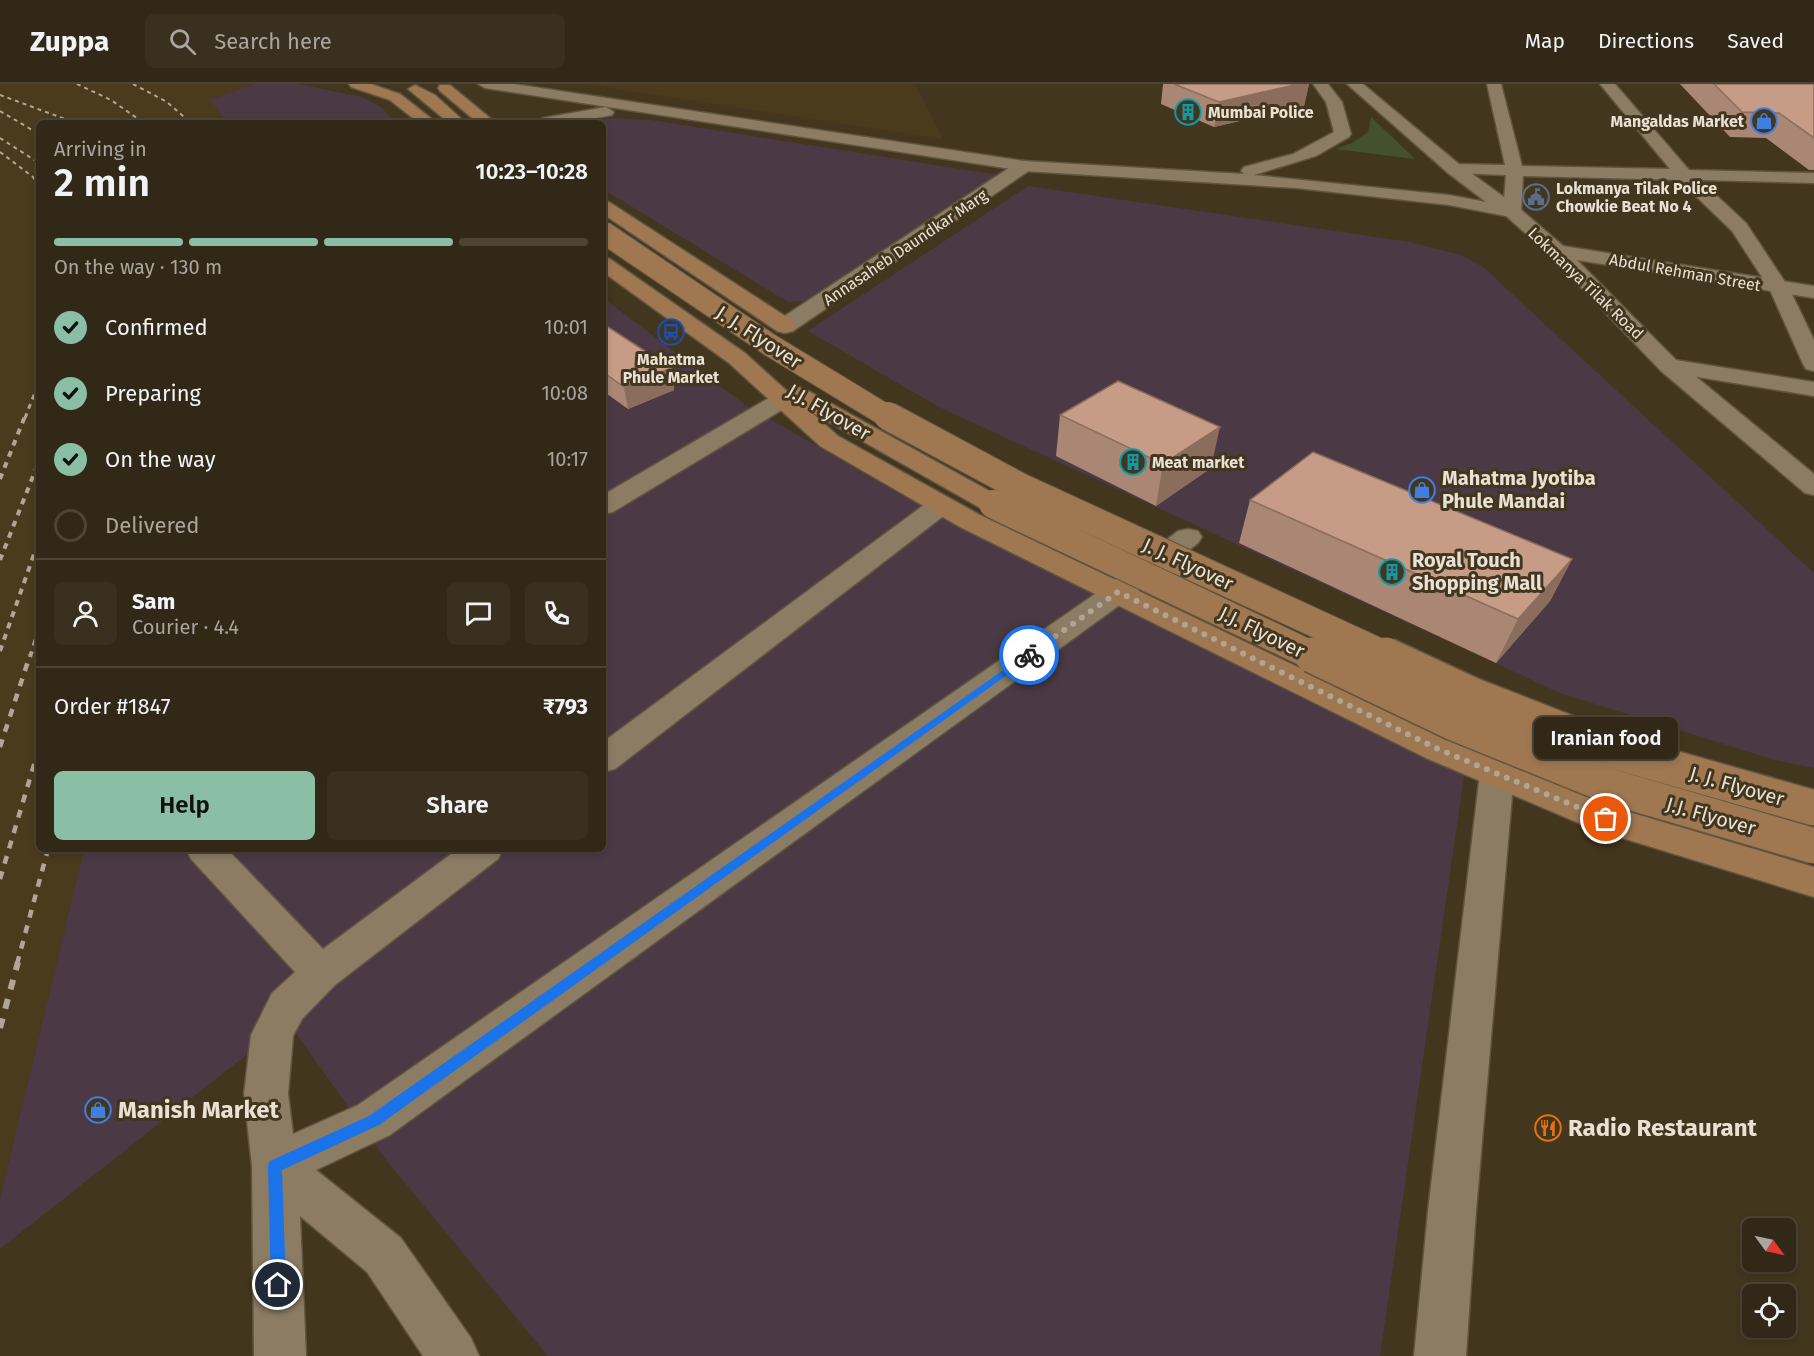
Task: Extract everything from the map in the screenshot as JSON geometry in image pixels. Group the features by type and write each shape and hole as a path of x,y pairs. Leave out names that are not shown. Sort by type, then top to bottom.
{"main road":[{"path":"356,84 395,97 425,120"},
{"path":"402,84 430,98 455,120"},
{"path":"438,84 484,120"},
{"path":"606,208 785,326"},
{"name":"J. J. Flyover","path":"606,234 770,345 882,413 1020,487 1472,695 1620,753 1814,808"},
{"path":"606,264 781,392 829,441 970,521 1438,749 1606,819 1814,882"},
{"name":"J.J. Flyover","path":"781,392 855,428 993,504 1454,723 1612,787 1814,846"}],"street":[{"path":"485,84 655,108 1024,166 1219,180 1296,183 1449,200 1512,213 1515,172 1494,84"},
{"path":"1219,180 1294,160 1328,146 1343,134 1334,102 1320,84"},
{"name":"Lokmanya Tilak Road","path":"1354,84 1454,169 1557,251 1669,366 1814,487"},
{"path":"1607,84 1684,175 1739,227 1779,288 1814,364"},
{"path":"560,120 604,112 655,108"},
{"name":"Annasaheb Daundkar Marg","path":"785,326 1024,166"},
{"path":"1454,169 1814,178"},
{"name":"Abdul Rehman Street","path":"1557,251 1779,288 1814,291"},
{"path":"1669,366 1814,388"},
{"path":"606,504 781,392"},
{"path":"606,758 942,505"},
{"path":"275,1166 374,1120 1118,592 1188,537"},
{"path":"1440,1356 1452,1211 1497,773"},
{"path":"207,852 321,973"},
{"path":"280,1356 275,1166 266,1094 272,1035 287,1006 321,973 482,852"},
{"path":"275,1166 384,1255 453,1356"}],"shaded area":[{"path":"0,84 254,84 210,100 227,120 36,120 36,852 83,852 0,1198"},
{"path":"254,84 298,84 362,97 382,108 393,120 226,120 209,100"},
{"path":"584,84 915,84 943,139"},
{"path":"614,118 651,120 998,175 805,301 788,302 606,191 606,120 596,120"},
{"name":"Mahatma Jyotiba Phule Mandai","path":"1028,186 1410,242 1461,255 1483,267 1814,573 1814,768 1775,760 1560,693 939,407 808,331"},
{"path":"606,300 744,404 943,519 1464,776 1380,1356 548,1356 387,1161 288,1022 0,1249 0,1198 83,852 606,852"}],"green space":[{"path":"1371,117 1415,159 1335,149 1352,143 1368,132"}],"building":[{"path":"1174,84 1299,84 1219,102"},
{"path":"1714,84 1814,84 1814,138 1779,113 1742,112"},
{"path":"606,326 671,368 624,387 606,374"},
{"path":"1118,381 1220,427 1163,464 1060,415"},
{"path":"1313,452 1572,559 1518,619 1250,500"}],"railway":[{"path":"77,84 111,100 140,120"},
{"path":"133,84 167,102 188,120"},
{"path":"0,95 68,120"},
{"path":"0,111 36,132"},
{"path":"0,138 36,161"},
{"path":"0,152 33,177 36,182"},
{"path":"25,418 36,390"},
{"path":"0,479 25,416"},
{"path":"0,560 36,469"},
{"path":"0,651 36,549"},
{"path":"30,657 36,638"},
{"path":"0,747 30,655"},
{"path":"0,879 36,758"},
{"path":"17,964 47,852"},
{"path":"0,1028 18,962"}],"way so far":[{"path":"1029,655 1118,592 1438,749 1606,819"}],"place":[{"name":"Mumbai Police","path":"1188,112"},
{"name":"Mangaldas Market","path":"1764,121"},
{"name":"Lokmanya Tilak Police Chowkie Beat No 4","path":"1536,197"},
{"name":"Mahatma Phule Market","path":"671,332"},
{"name":"Meat market","path":"1133,462"},
{"name":"Mahatma Jyotiba Phule Mandai","path":"1422,490"},
{"name":"Royal Touch Shopping Mall","path":"1392,572"},
{"name":"Iranian food","path":"1606,819"},
{"name":"Manish Market","path":"98,1110"},
{"name":"Radio Restaurant","path":"1548,1128"}],"route":[{"path":"278,1285 275,1166 374,1120 1029,655"}]}
